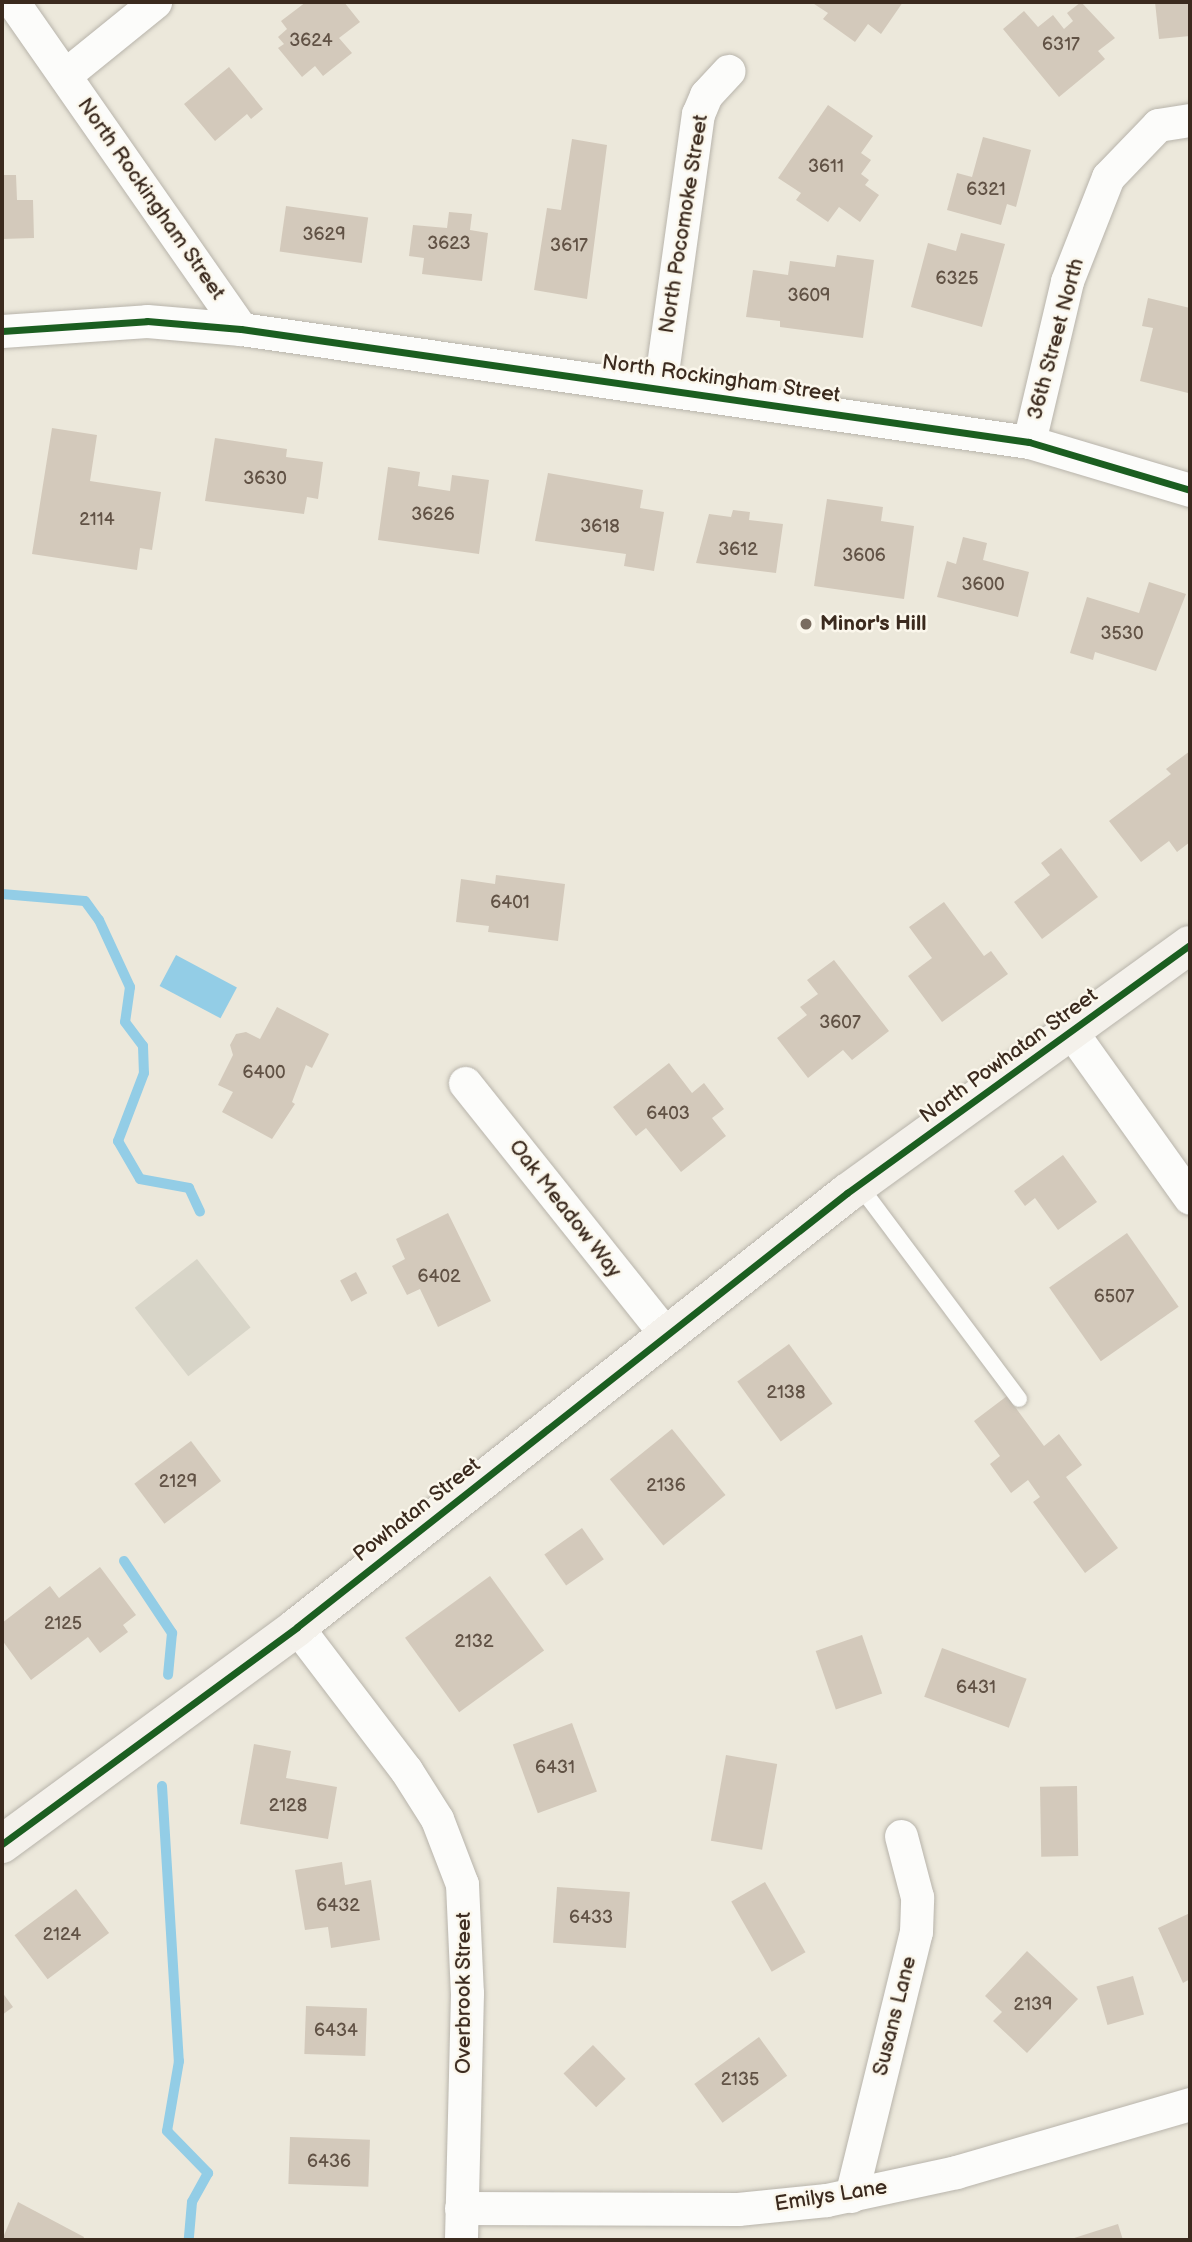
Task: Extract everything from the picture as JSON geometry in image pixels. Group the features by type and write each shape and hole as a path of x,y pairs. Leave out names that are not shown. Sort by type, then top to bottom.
{"street":[{"name":"North Rockingham Street","path":"13,2 241,329 1030,442 1190,490"},
{"path":"65,75 155,2"},
{"name":"North Pocomoke Street","path":"660,387 698,114 706,94 727,71"},
{"name":"36th Street North","path":"1030,442 1067,281 1108,177 1158,125 1190,120"},
{"path":"2,331 147,321 241,329"},
{"name":"North Powhatan Street","path":"853,1189 1073,1034 1190,945"},
{"path":"1073,1034 1190,1198"},
{"name":"Oak Meadow Way","path":"465,1083 666,1335"},
{"name":"Powhatan Street","path":"2,1844 297,1627 853,1189"},
{"name":"Overbrook Street","path":"297,1627 418,1790 442,1831 462,1884 467,1993 461,2240"},
{"name":"Susans Lane","path":"850,2196 916,1932 917,1897 901,1836"},
{"name":"Emilys Lane","path":"461,2208 738,2208 850,2196 956,2172 1190,2104"}],"lane":[{"path":"853,1189 1018,1399"}],"shaded area":[{"path":"197,1259 251,1328 188,1376 135,1308"}],"water":[{"path":"176,955 237,987 220,1018 160,986"}],"building":[{"path":"306,2 344,2 360,22 339,38 352,53 323,76 315,66 302,77 278,48 284,44 278,37 287,29 281,21"},
{"path":"811,2 903,2 881,34 868,24 855,42 823,19 828,13"},
{"path":"1081,2 1115,38 1098,51 1105,59 1059,97 1003,29 1024,11 1038,27 1053,15 1064,29 1073,21 1067,13"},
{"path":"1155,2 1190,2 1190,36 1159,39"},
{"path":"229,67 263,109 251,119 247,114 215,141 184,104"},
{"path":"828,105 873,136 861,153 871,160 861,174 869,180 865,185 879,195 860,222 839,207 828,222 796,200 801,193 778,178"},
{"path":"983,137 1031,150 1016,207 1007,204 1001,225 947,210 957,173 972,177"},
{"path":"572,139 607,145 587,299 534,290 547,208 561,210"},
{"path":"2,175 16,175 17,200 33,200 34,238 2,239"},
{"path":"286,206 368,218 362,263 280,252"},
{"path":"449,212 472,214 470,230 488,233 482,281 422,274 424,258 409,256 413,225 447,228"},
{"path":"961,233 1005,244 982,327 911,307 928,243 956,251"},
{"path":"837,255 874,260 863,338 780,327 780,321 746,317 753,270 788,275 790,261 835,267"},
{"path":"1148,298 1190,308 1188,393 1140,381 1153,328 1142,326"},
{"path":"52,428 97,435 90,481 161,492 152,550 140,548 137,570 32,554"},
{"path":"215,438 287,449 286,457 323,462 318,499 307,497 304,514 205,501"},
{"path":"388,467 420,472 418,486 450,491 452,475 489,480 479,554 378,540"},
{"path":"548,473 643,490 640,508 664,512 654,571 624,566 626,554 535,541"},
{"path":"827,499 883,507 881,521 914,526 904,599 814,586"},
{"path":"733,510 750,512 749,520 783,524 776,573 696,563 709,514 731,517"},
{"path":"963,537 987,543 983,560 1029,572 1018,617 937,597 947,561 956,564"},
{"path":"1149,582 1186,594 1156,671 1095,652 1093,660 1070,653 1087,597 1139,613"},
{"path":"1190,751 1190,842 1177,852 1169,841 1141,862 1109,821 1171,774 1166,769"},
{"path":"1061,848 1098,897 1042,939 1014,902 1050,875 1041,863"},
{"path":"496,875 565,884 558,941 488,932 489,926 456,922 461,879 495,884"},
{"path":"944,902 984,956 991,951 1008,974 942,1022 908,976 932,958 909,927"},
{"path":"834,960 889,1031 852,1060 843,1050 808,1078 777,1038 807,1015 800,1007 818,994 807,980"},
{"path":"277,1007 329,1034 312,1068 306,1065 292,1102 295,1104 272,1139 222,1112 233,1092 218,1085 233,1055 230,1045 236,1034 246,1032 260,1039"},
{"path":"669,1063 692,1093 704,1083 724,1109 712,1118 726,1136 681,1172 646,1128 636,1136 613,1107"},
{"path":"1063,1155 1097,1202 1058,1230 1035,1198 1025,1206 1014,1191"},
{"path":"448,1213 491,1301 438,1327 420,1289 407,1295 392,1266 405,1259 396,1239"},
{"path":"1127,1233 1179,1307 1101,1361 1049,1287"},
{"path":"356,1272 367,1293 351,1302 340,1280"},
{"path":"789,1344 832,1404 781,1441 737,1382"},
{"path":"1007,1396 1044,1446 1059,1434 1082,1465 1066,1477 1118,1548 1085,1573 1033,1502 1040,1497 1028,1480 1011,1493 990,1464 1000,1456 974,1421"},
{"path":"672,1429 725,1495 663,1545 610,1479"},
{"path":"191,1441 221,1481 164,1524 134,1484"},
{"path":"582,1528 604,1559 566,1586 544,1554"},
{"path":"100,1567 136,1615 123,1625 128,1632 100,1653 88,1637 31,1680 2,1640 2,1623 50,1586 59,1598"},
{"path":"490,1576 544,1650 459,1712 405,1638"},
{"path":"862,1635 882,1694 836,1710 816,1651"},
{"path":"942,1648 1027,1679 1009,1728 924,1697"},
{"path":"572,1723 597,1792 538,1813 513,1745"},
{"path":"254,1744 291,1751 286,1778 337,1787 328,1839 240,1824"},
{"path":"726,1755 777,1764 762,1850 711,1841"},
{"path":"1077,1786 1078,1856 1041,1857 1040,1787"},
{"path":"342,1862 345,1885 371,1880 380,1940 331,1948 328,1927 305,1930 295,1870"},
{"path":"765,1882 806,1952 772,1972 731,1902"},
{"path":"557,1887 630,1892 626,1948 553,1943"},
{"path":"76,1889 109,1933 48,1979 15,1935"},
{"path":"1190,1913 1190,1979 1183,1983 1158,1928"},
{"path":"1027,1951 1078,1999 1027,2053 993,2021 1002,2012 985,1996"},
{"path":"1133,1976 1144,2014 1107,2025 1096,1986"},
{"path":"2,1992 13,2007 2,2015"},
{"path":"306,2006 367,2008 365,2056 304,2054"},
{"path":"759,2037 787,2076 722,2123 694,2084"},
{"path":"593,2045 626,2079 596,2107 564,2073"},
{"path":"290,2137 370,2140 368,2187 288,2184"},
{"path":"18,2202 84,2237 83,2240 2,2240"},
{"path":"1118,2224 1123,2240 1068,2240"}],"waterway":[{"path":"2,894 85,901 99,920 130,987 125,1022 143,1046 144,1073 118,1141 140,1179 189,1188 200,1212"},
{"path":"124,1561 172,1633 168,1675"},
{"path":"162,1786 179,2061 167,2131 208,2173 192,2202 189,2240"}],"cycle path":[{"path":"2,331 147,321 241,329 1029,442 1190,490"},
{"path":"2,1844 297,1627 847,1193 1190,945"}],"place":[{"name":"Minor's Hill","path":"806,624"}]}
